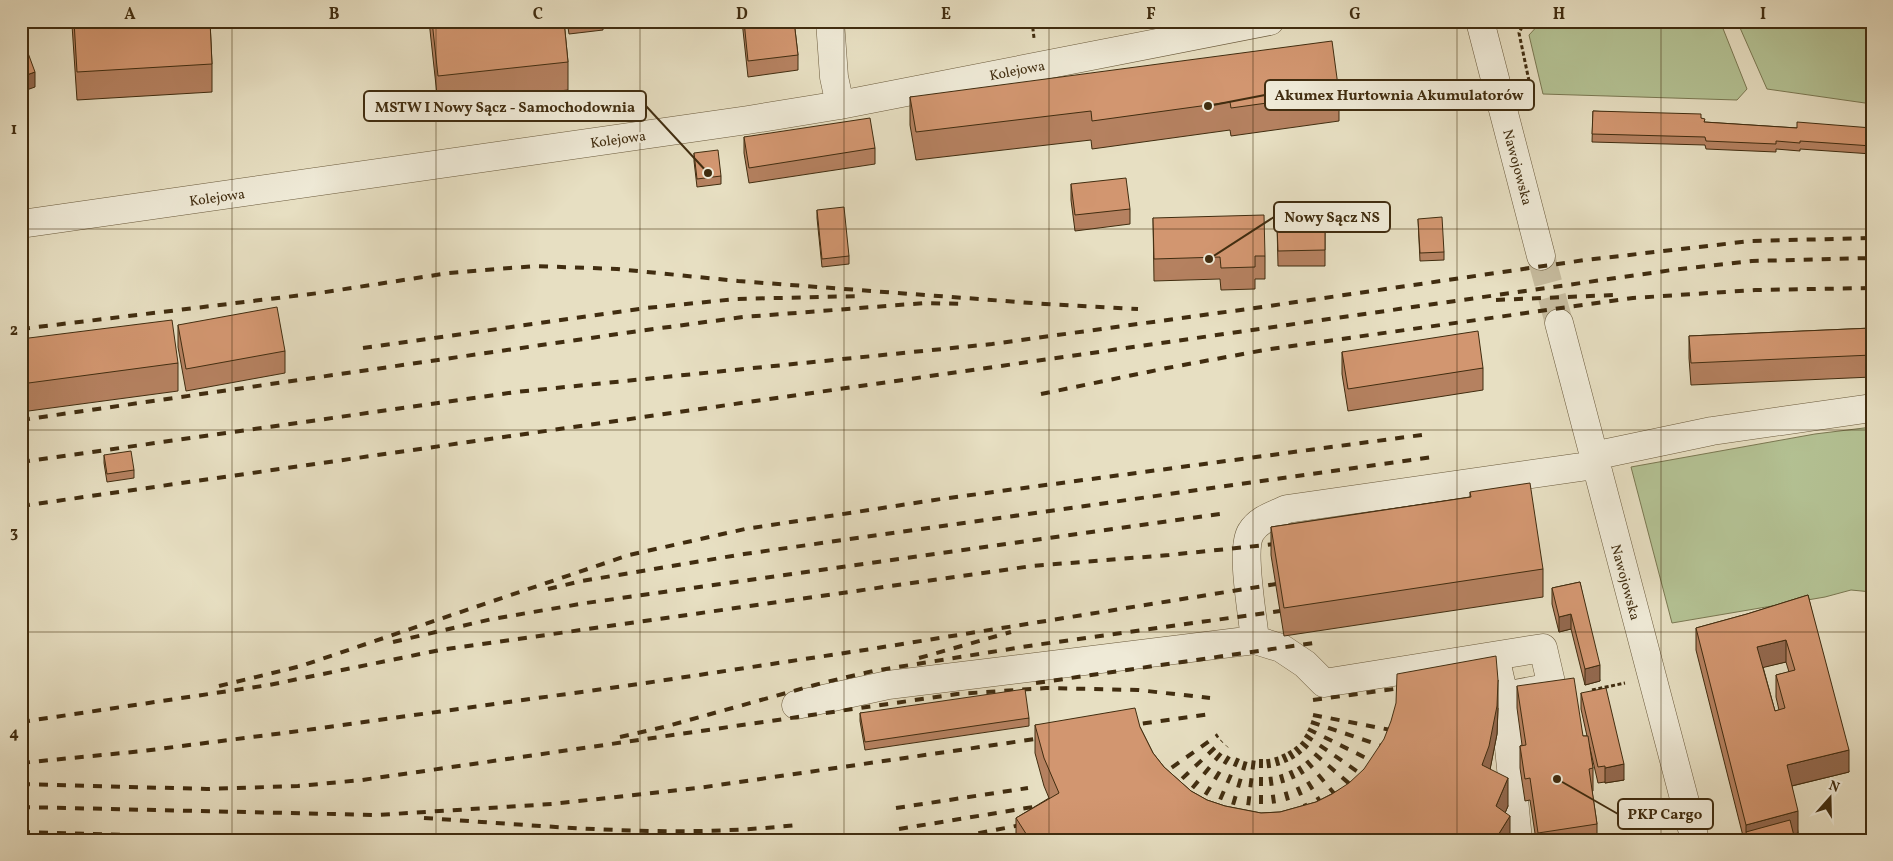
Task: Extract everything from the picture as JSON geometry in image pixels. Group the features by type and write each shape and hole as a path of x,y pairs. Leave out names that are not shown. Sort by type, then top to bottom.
{"street":[{"path":"830,21 834,77 840,105"},
{"name":"Kolejowa","path":"21,224 729,123 840,105 1270,21"},
{"name":"Nawojowska","path":"1480,21 1541,256"},
{"name":"Nawojowska","path":"1558,324 1695,840"},
{"path":"1255,640 1246,548 1251,532 1262,520 1287,509 1594,461 1712,431 1872,408"},
{"path":"796,705 888,685 1255,640 1281,648 1305,664 1324,683 1543,648 1552,687 1504,696"},
{"path":"1495,656 1504,696 1518,840"}],"path":[{"path":"1032,21 1034,39"},
{"path":"1592,690 1630,682"}],"green space":[{"path":"1542,21 1720,21 1747,89 1737,100 1543,94 1529,35"},
{"path":"1737,21 1848,21 1872,27 1872,104 1767,89"},
{"path":"1872,427 1872,592 1851,590 1825,597 1672,623 1631,467 1815,434"}],"building":[{"path":"74,21 210,21 212,64 77,72"},
{"path":"432,21 564,21 568,62 438,76"},
{"path":"744,21 794,21 798,55 748,61"},
{"path":"1332,41 1339,93 1231,108 1230,102 1092,121 1091,111 916,132 910,97"},
{"path":"28,53 35,72 21,77 21,55"},
{"path":"1593,111 1701,114 1701,118 1705,119 1704,122 1797,128 1797,122 1872,128 1872,146 1800,141 1800,143 1776,141 1776,144 1706,141 1705,137 1592,134"},
{"path":"870,118 875,148 749,168 744,137"},
{"path":"718,150 721,176 697,179 694,153"},
{"path":"1126,178 1130,209 1075,215 1071,184"},
{"path":"844,207 849,256 822,259 817,210"},
{"path":"1264,215 1265,256 1255,256 1255,267 1221,268 1220,257 1154,259 1153,218"},
{"path":"1442,217 1444,252 1420,253 1418,219"},
{"path":"1325,223 1325,250 1278,251 1277,224"},
{"path":"277,307 285,351 186,369 178,325"},
{"path":"172,320 178,363 21,384 21,339"},
{"path":"1872,328 1872,355 1691,363 1689,336"},
{"path":"1478,331 1483,368 1348,389 1342,352"},
{"path":"131,451 134,470 107,474 104,455"},
{"path":"21,467 25,467 27,486 21,486"},
{"path":"1530,483 1543,569 1284,608 1271,527 1471,497 1470,492"},
{"path":"1580,582 1600,665 1585,669 1571,614 1559,617 1552,588"},
{"path":"1808,595 1849,750 1787,765 1798,811 1746,825 1696,628","holes":["1786,640 1795,670 1776,675 1785,708 1775,711 1757,647"]},
{"path":"1496,656 1498,680 1497,706 1489,746 1482,765 1508,778 1496,806 1510,816 1495,840 1030,840 1016,818 1059,793 1044,758 1035,725 1135,708 1140,727 1153,753 1164,767 1191,791 1207,800 1225,806 1261,813 1280,812 1316,802 1332,794 1349,783 1364,769 1384,739 1391,721 1396,703 1397,674"},
{"path":"1574,678 1583,736 1588,736 1593,768 1589,769 1597,824 1538,833 1530,778 1525,779 1520,746 1526,745 1517,686"},
{"path":"1606,688 1624,764 1605,768 1605,766 1598,767 1581,693"},
{"path":"1025,689 1029,718 865,742 860,713"},
{"path":"1790,820 1795,840 1748,840 1746,832"}],"tunnel":[{"path":"1541,256 1559,323"}],"railway":[{"path":"21,462 516,392 992,344 1585,260 1751,241 1872,238"},
{"path":"21,506 1672,270 1752,261 1872,258"},
{"path":"21,329 319,293 449,273 535,266 617,269 738,281 1045,304 1138,309"},
{"path":"1041,394 1270,349 1633,298 1755,290 1872,288"},
{"path":"1496,300 1614,295"},
{"path":"363,348 646,308 736,299 862,296"},
{"path":"21,420 743,317 925,303 965,304"},
{"path":"219,686 301,666 629,555 745,529 941,499 1429,434"},
{"path":"548,589 582,581 744,554 1432,457"},
{"path":"393,642 492,619 586,603 1220,514"},
{"path":"21,722 269,685 440,650 1032,566 1285,543"},
{"path":"21,763 143,751 639,684 1276,584"},
{"path":"620,737 873,671 1035,645 1280,611"},
{"path":"919,658 1011,632"},
{"path":"1036,683 1314,643"},
{"path":"1313,700 1409,687"},
{"path":"21,784 207,789 298,786 362,780 957,694 1046,688 1138,690 1210,698"},
{"path":"1125,726 1210,714"},
{"path":"1313,715 1396,731"},
{"path":"1311,722 1391,749"},
{"path":"1308,729 1382,766"},
{"path":"1157,778 1218,735"},
{"path":"1305,735 1371,781"},
{"path":"21,807 377,815 552,804 698,788 1049,737"},
{"path":"1169,791 1222,741"},
{"path":"1301,742 1359,792"},
{"path":"1181,802 1227,746"},
{"path":"1295,747 1343,804"},
{"path":"1196,810 1233,750"},
{"path":"1289,751 1327,813"},
{"path":"1213,816 1240,754"},
{"path":"1283,754 1311,818"},
{"path":"1228,822 1247,757"},
{"path":"1276,757 1294,822"},
{"path":"1246,823 1254,758"},
{"path":"1261,759 1261,840"},
{"path":"1268,759 1279,840"},
{"path":"896,808 1028,788"},
{"path":"899,829 1039,806"},
{"path":"424,818 610,830 656,831 750,829 796,825"},
{"path":"943,840 1021,825"},
{"path":"21,832 301,840"}],"place":[{"name":"Akumex Hurtownia Akumulatorów","path":"1208,106"},
{"name":"MSTW I Nowy Sącz - Samochodownia","path":"708,173"},
{"name":"Nowy Sącz NS","path":"1209,259"},
{"name":"PKP Cargo","path":"1557,779"}]}
